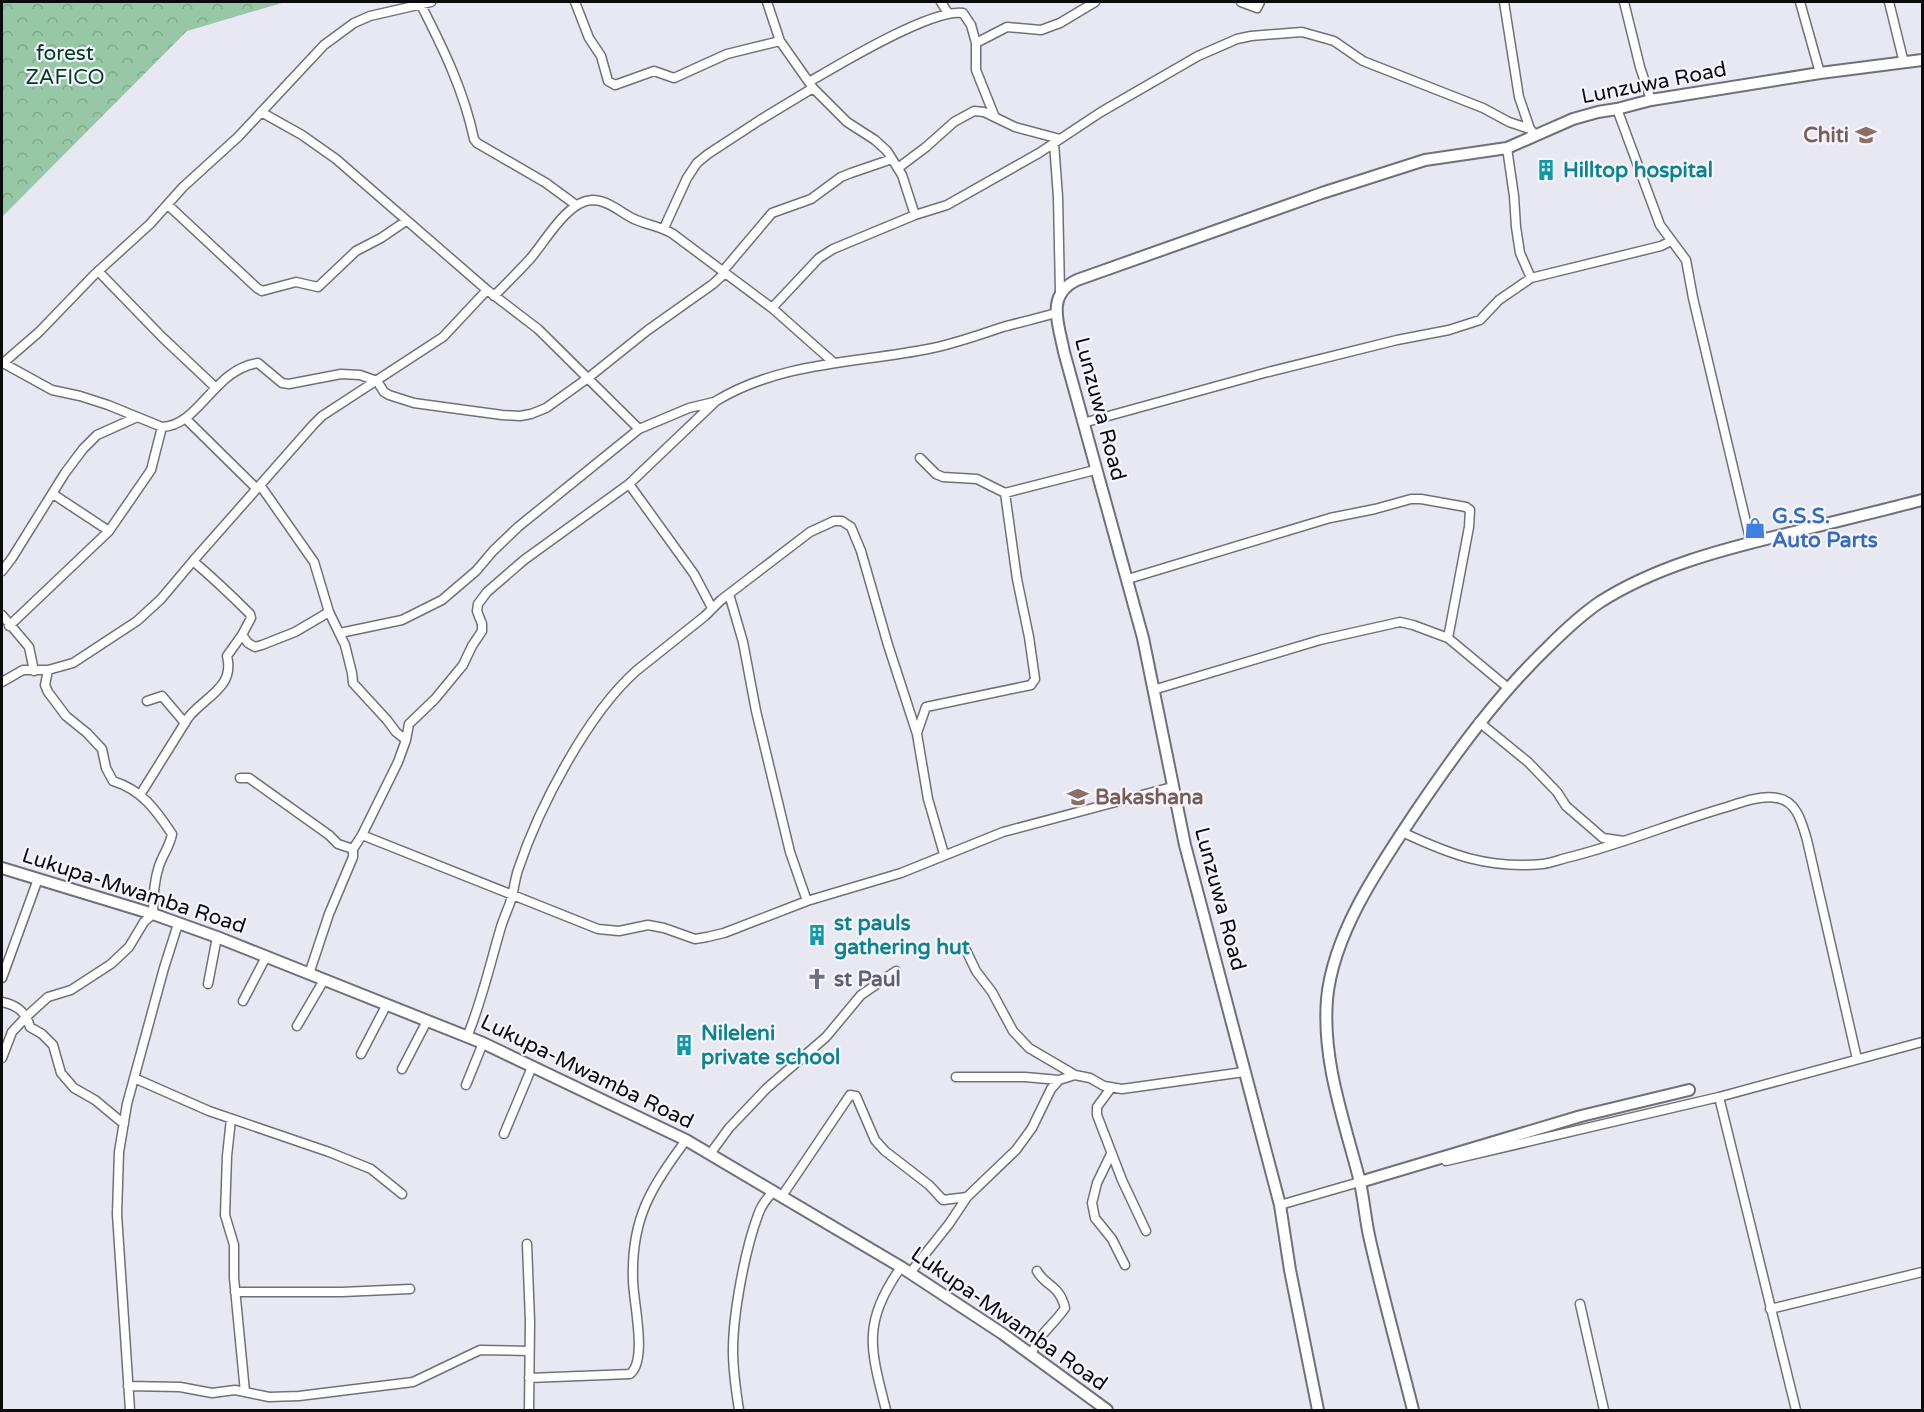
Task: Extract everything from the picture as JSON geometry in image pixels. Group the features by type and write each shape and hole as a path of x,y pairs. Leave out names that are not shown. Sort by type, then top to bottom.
{"street":[{"path":"431,2 370,16 354,22 341,31 309,60 238,137 183,187 135,238 98,271 39,332 2,363 52,390 108,405 135,418 162,427 170,427 186,419 215,387 233,372 258,363 282,383 289,384 341,374 360,375 377,381 384,392 414,403 520,416 546,408 648,330 713,284 772,213 811,199 841,177 892,159"},
{"path":"575,2 589,38 601,56 608,81 615,85 654,71 675,78 727,54 780,41"},
{"path":"767,2 780,41 811,85 847,122 876,140 892,159 898,168 915,215"},
{"path":"941,2 948,13"},
{"path":"976,43 1007,27 1033,30 1050,27 1095,2"},
{"path":"1241,2 1257,8 1260,2"},
{"path":"1504,2 1519,97 1534,132"},
{"path":"1624,2 1640,67 1651,100"},
{"path":"1800,2 1820,73"},
{"path":"1889,2 1904,63"},
{"path":"421,4 444,50 477,143 546,183 576,205"},
{"path":"664,228 687,178 708,154 883,40 948,13 963,13 967,16 976,43 976,70 994,116"},
{"path":"772,308 819,258 833,249 915,215 947,205 1057,141 1135,92 1198,56 1237,39 1302,32 1334,41 1363,61 1483,108 1534,132"},
{"name":"Lunzuwa Road","path":"1318,1410 1292,1281 1281,1205 1185,845 1143,639 1128,579 1095,470 1064,352 1056,313 1060,292 1067,284 1077,280 1322,194 1425,160 1506,148 1534,132 1598,112 1651,100 1820,73 1923,60"},
{"path":"1617,109 1639,165 1654,213 1686,260 1751,543"},
{"path":"898,168 954,122 974,111 984,112 1015,127 1057,141"},
{"path":"261,112 302,135 336,159 491,293 538,329 639,429"},
{"path":"1057,141 1060,292"},
{"path":"1506,148 1515,196 1520,252 1531,278"},
{"path":"4,677 23,670 48,670 73,663 138,621 161,599 322,416 442,337 540,248 560,220 576,205 587,201 602,201 634,219 664,228 772,308 833,362"},
{"path":"168,205 262,291 296,282 318,287 356,251 381,238 406,220"},
{"path":"1083,423 1268,372 1397,340 1449,330 1480,320 1499,300 1531,278 1661,246 1671,241"},
{"path":"98,271 162,337 215,387"},
{"path":"340,633 402,620 442,600 476,571 518,527 639,429 689,408 716,401 747,385 777,375 833,362 892,356 948,345 1056,313"},
{"path":"309,974 329,914 353,857 353,849 398,762 409,724 435,699 464,665 472,646 482,631 477,611 478,604 487,592 524,560 629,484 716,401"},
{"path":"2,571 71,465 97,435 135,418"},
{"path":"186,419 258,487 314,562 329,612 340,633 353,683 396,732 406,740"},
{"path":"9,626 109,531 151,470 162,427"},
{"path":"920,458 936,474 943,477 977,479 1005,494 1095,470"},
{"path":"629,484 694,574 712,608"},
{"path":"53,494 109,531"},
{"path":"916,734 926,707 1031,685 1035,679 1005,494"},
{"path":"1128,579 1330,518 1411,499 1466,507 1470,510 1469,527 1448,638"},
{"path":"1413,1410 1369,1238 1360,1182 1333,1081 1328,1047 1327,1000 1336,957 1362,899 1402,832 1455,753 1479,722 1508,687 1572,623 1600,602 1641,580 1684,563 1751,543 1923,500"},
{"path":"467,1036 479,1008 512,896 517,871 535,827 590,725 620,685 712,608 783,552 821,526 834,521 842,521 851,527 861,551 916,734 928,799 944,854"},
{"path":"140,795 195,709 223,684 229,675 230,667 227,656 251,618 250,614 193,561"},
{"path":"729,594 743,642 756,711 790,852 807,901"},
{"path":"242,635 248,643 255,646 261,645 295,632 329,612"},
{"path":"2,615 29,647 34,671"},
{"path":"1153,690 1320,640 1400,622 1448,638 1508,687"},
{"path":"2,1058 12,1032 48,997 71,990 111,964 129,947 144,922 153,914 157,875 171,843 172,834 148,801 123,784 113,781 106,768 102,749 66,716 48,692 45,685 48,670"},
{"path":"147,701 162,696 185,723"},
{"path":"1479,722 1528,762 1557,792 1566,806 1603,838 1624,841"},
{"path":"240,778 249,778 338,844 353,849"},
{"path":"362,835 512,896 607,931 619,932 648,925 695,939 724,933 807,901 901,873 1003,832 1172,787"},
{"path":"1402,832 1441,850 1481,862 1503,865 1549,863 1624,841 1689,817 1757,798 1777,798 1786,802 1795,808 1807,840 1857,1059"},
{"name":"Lukupa-Mwamba Road","path":"2,868 153,914 387,1004 483,1043 686,1140 905,1270 1003,1334 1107,1410"},
{"path":"2,978 38,879"},
{"path":"130,1410 117,1214 119,1152 134,1078 178,924"},
{"path":"208,984 217,937"},
{"path":"965,948 976,971 992,992 1013,1031 1029,1048 1075,1076"},
{"path":"243,1001 266,957"},
{"path":"710,1154 729,1128 767,1088 826,1037 861,995 896,971"},
{"path":"297,1026 324,980"},
{"path":"2,1002 14,1004 27,1016 30,1027 53,1044 61,1073 74,1088 95,1100 123,1124"},
{"path":"361,1054 387,1004"},
{"path":"402,1069 427,1021"},
{"path":"1360,1182 1719,1096 1923,1042"},
{"path":"466,1085 483,1043"},
{"path":"504,1134 532,1067"},
{"path":"956,1077 1025,1077 1059,1080 1075,1076 1090,1077 1111,1088 1122,1089 1244,1072"},
{"path":"134,1078 209,1111 329,1152 371,1169 402,1194"},
{"path":"886,1410 872,1341 873,1324 880,1303 905,1270 949,1224 967,1197 1016,1150 1032,1128 1051,1089 1059,1080"},
{"path":"1111,1088 1097,1107 1097,1115 1111,1154 1146,1231"},
{"path":"1281,1205 1581,1116 1689,1090"},
{"path":"739,1410 733,1347 740,1290 757,1215 765,1201 777,1194 851,1095 856,1096 875,1140 885,1151 929,1185 940,1199 967,1197"},
{"path":"1719,1096 1796,1410"},
{"path":"231,1119 224,1195 225,1215 234,1245 235,1292 245,1392"},
{"path":"529,1378 630,1374 635,1370 638,1356 633,1257 639,1217 656,1182 686,1140"},
{"path":"1111,1154 1097,1183 1092,1203 1095,1218 1112,1239 1125,1265"},
{"path":"527,1244 530,1321 529,1410"},
{"path":"1031,1355 1038,1338 1054,1324 1065,1308 1062,1297 1055,1287 1037,1271"},
{"path":"1770,1309 1923,1272"},
{"path":"235,1292 342,1292 410,1289"},
{"path":"1580,1304 1604,1410"},
{"path":"128,1386 180,1387 212,1393 235,1390 269,1397 299,1396 413,1382 480,1350 529,1351"}],"green space":[{"name":"forest ZAFICO","path":"2,2 285,2 187,31 2,217"}],"place":[{"name":"Chiti","path":"1866,135"},
{"name":"Hilltop hospital","path":"1546,170"},
{"name":"G.S.S. Auto Parts","path":"1755,528"},
{"name":"Bakashana","path":"1078,797"},
{"name":"st pauls gathering hut","path":"817,935"},
{"name":"st Paul","path":"817,979"},
{"name":"Nileleni private school","path":"684,1045"}]}
